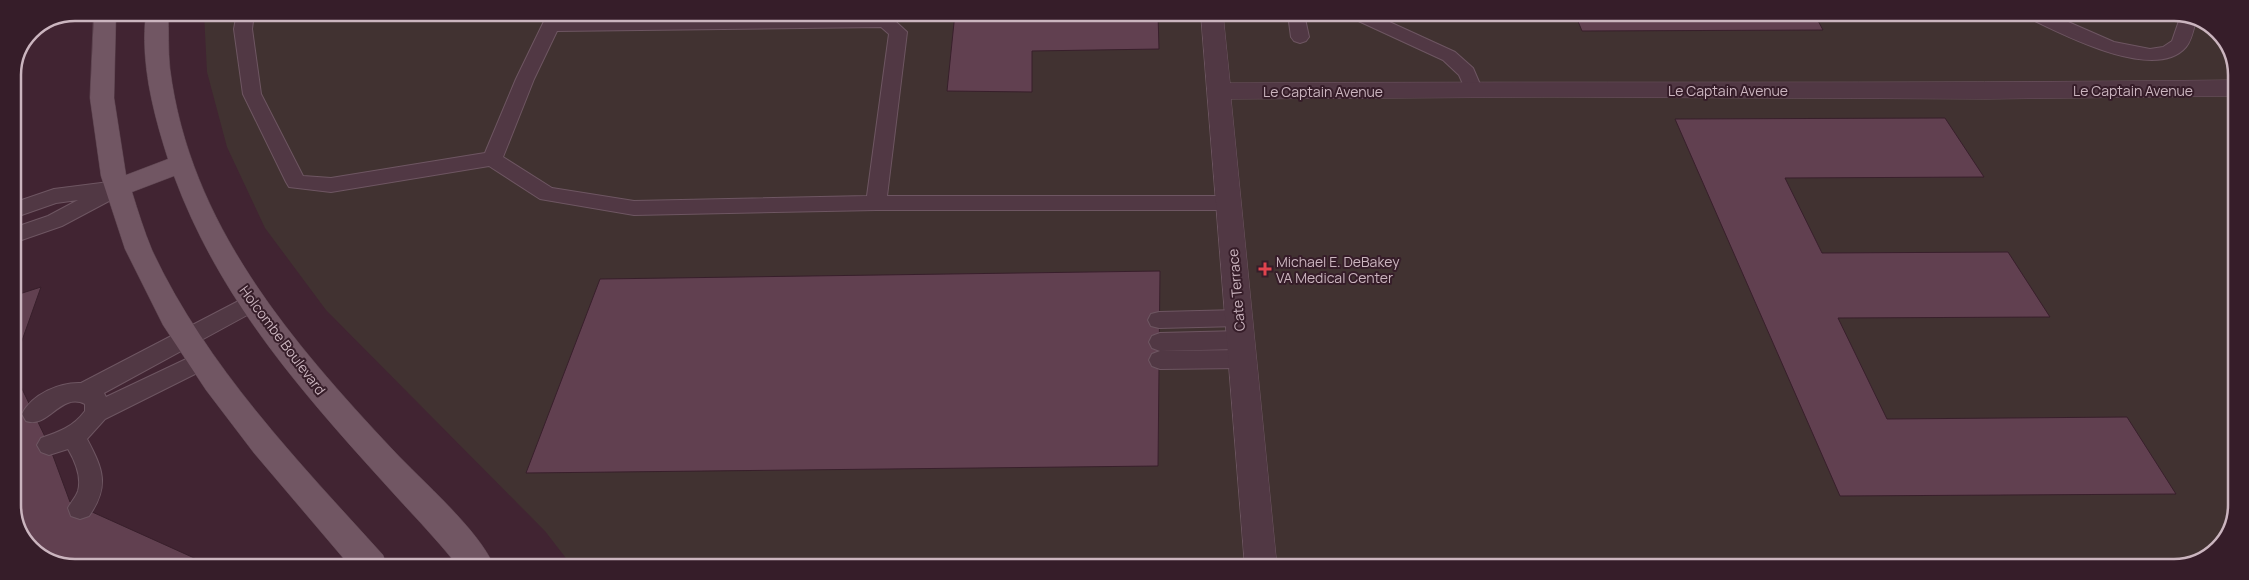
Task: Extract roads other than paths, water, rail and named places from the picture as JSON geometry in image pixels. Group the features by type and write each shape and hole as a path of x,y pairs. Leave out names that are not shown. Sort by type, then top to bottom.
{"main road":[{"path":"103,21 101,39 101,99 117,188 129,230 161,298 185,339 251,429 365,559"},
{"name":"Holcombe Boulevard","path":"156,21 161,83 173,140 196,203 226,264 261,317 318,389 472,559"},
{"path":"117,188 182,164"}],"street":[{"name":"Cate Terrace","path":"1213,21 1260,559"},
{"name":"Le Captain Avenue","path":"1220,91 1473,89 1986,91 2228,88"}],"lane":[{"path":"244,21 243,28 252,94 296,182 331,185 492,159 548,194 634,208 876,202 1228,203"},
{"path":"492,159 525,79 554,21"},
{"path":"876,202 898,32 889,21"},
{"path":"1297,21 1300,37"},
{"path":"1378,21 1449,56 1467,72 1473,89"},
{"path":"2050,21 2116,49 2145,54 2166,51 2179,44 2186,23"},
{"path":"21,208 54,196 117,188"},
{"path":"21,233 55,221 117,188"},
{"path":"34,414 41,407 63,395 84,393 252,302"},
{"path":"1159,320 1241,339"},
{"path":"1160,351 1241,339"},
{"path":"49,445 74,437 84,429 97,412 201,361"},
{"path":"84,393 96,399 97,412"},
{"path":"74,437 91,471 88,500 80,508"}],"place":[{"name":"Michael E. DeBakey VA Medical Center","path":"1265,269"}]}
